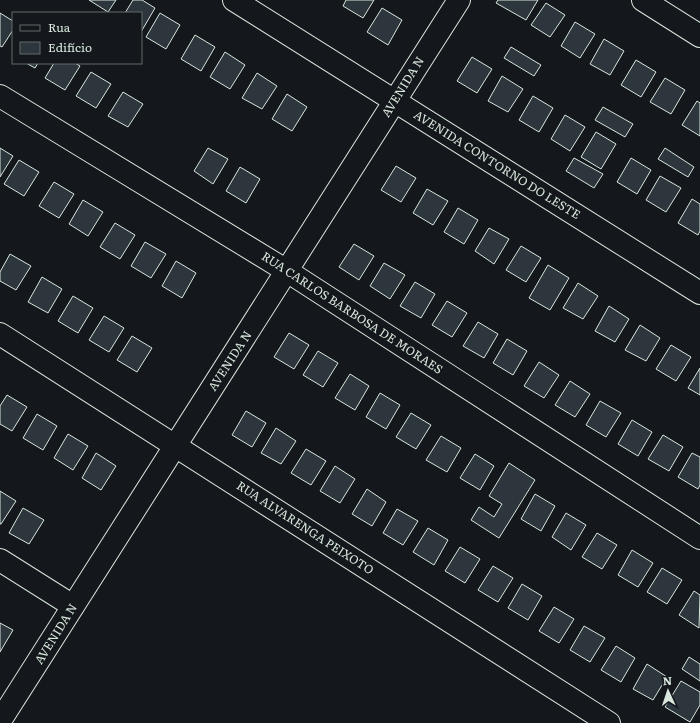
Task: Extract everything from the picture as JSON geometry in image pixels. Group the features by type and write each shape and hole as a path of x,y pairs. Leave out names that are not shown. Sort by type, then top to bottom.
{"street":[{"name":"AVENIDA CONTORNO DO LESTE","path":"234,0 700,293"},
{"name":"AVENIDA N","path":"0,721 459,0"},
{"path":"643,0 700,36"},
{"name":"RUA CARLOS BARBOSA DE MORAES","path":"0,96 287,271 700,538"},
{"name":"RUA ALVARENGA PEIXOTO","path":"0,334 609,723"},
{"path":"0,560 73,606"}],"building":[{"path":"89,0 116,0 108,12"},
{"path":"133,0 142,0 155,8 142,30 142,12 126,12"},
{"path":"346,0 374,0 363,18 343,6"},
{"path":"498,0 538,0 526,20 496,3"},
{"path":"546,3 565,15 550,37 531,25"},
{"path":"382,8 402,20 388,45 367,32"},
{"path":"0,13 12,20 12,32 2,47 0,46"},
{"path":"160,13 180,25 166,49 146,37"},
{"path":"575,22 595,34 580,58 561,46"},
{"path":"195,35 215,47 201,71 181,59"},
{"path":"604,39 624,51 610,75 590,64"},
{"path":"511,47 541,65 534,76 504,58"},
{"path":"225,52 245,65 230,89 210,77"},
{"path":"472,57 492,69 477,93 457,81"},
{"path":"636,60 656,72 641,97 621,85"},
{"path":"28,64 37,64 35,68"},
{"path":"53,64 77,64 80,66 65,90 45,78"},
{"path":"91,72 111,84 96,108 76,96"},
{"path":"257,73 277,86 262,109 242,98"},
{"path":"502,76 523,89 508,112 488,101"},
{"path":"665,78 685,90 671,114 650,102"},
{"path":"123,92 143,104 128,127 108,116"},
{"path":"287,94 307,107 292,131 272,119"},
{"path":"533,96 553,108 539,132 519,120"},
{"path":"697,101 700,103 700,136 682,125"},
{"path":"603,107 633,124 625,137 595,120"},
{"path":"565,115 585,127 570,151 551,139"},
{"path":"596,132 616,144 601,169 581,157"},
{"path":"0,148 13,156 0,177"},
{"path":"208,148 228,159 213,184 194,171"},
{"path":"665,148 694,167 688,177 658,159"},
{"path":"574,158 603,174 594,188 566,171"},
{"path":"631,158 651,170 637,194 617,182"},
{"path":"19,160 39,172 24,196 4,184"},
{"path":"396,166 416,178 401,202 381,190"},
{"path":"240,167 260,179 246,203 226,191"},
{"path":"660,176 681,188 666,212 646,200"},
{"path":"54,182 74,194 59,218 39,206"},
{"path":"427,189 448,201 433,225 413,213"},
{"path":"692,199 700,204 700,231 698,235 678,223"},
{"path":"83,200 103,212 88,236 69,224"},
{"path":"458,208 478,220 464,244 444,232"},
{"path":"115,223 135,235 120,259 100,247"},
{"path":"489,228 509,239 494,264 475,251"},
{"path":"145,242 166,254 151,278 131,266"},
{"path":"354,244 374,256 359,280 339,267"},
{"path":"521,246 541,258 526,282 506,270"},
{"path":"10,254 31,266 16,290 0,281 0,272"},
{"path":"176,261 196,273 182,298 162,286"},
{"path":"384,263 405,275 390,299 370,286"},
{"path":"548,265 569,278 550,310 529,298"},
{"path":"42,277 62,289 48,313 28,302"},
{"path":"415,282 435,294 421,318 400,306"},
{"path":"578,283 598,296 583,319 563,308"},
{"path":"73,296 93,308 78,333 58,321"},
{"path":"447,301 467,313 452,337 432,325"},
{"path":"609,306 629,319 615,342 595,331"},
{"path":"104,316 124,328 109,352 89,340"},
{"path":"478,322 498,334 484,358 463,346"},
{"path":"640,325 660,338 646,361 625,350"},
{"path":"289,333 309,345 294,369 274,357"},
{"path":"132,336 152,348 137,372 117,360"},
{"path":"507,339 527,351 513,375 493,363"},
{"path":"671,345 691,357 676,381 656,369"},
{"path":"318,351 338,363 323,387 303,375"},
{"path":"539,362 559,375 544,398 524,386"},
{"path":"700,368 700,395 688,388"},
{"path":"350,374 369,386 355,410 335,398"},
{"path":"570,381 590,394 575,417 555,405"},
{"path":"380,393 400,405 386,429 366,417"},
{"path":"7,395 27,407 12,431 0,424 0,406"},
{"path":"600,401 621,413 606,437 586,425"},
{"path":"246,411 266,423 252,447 232,435"},
{"path":"411,413 431,425 416,449 396,437"},
{"path":"37,414 57,426 43,450 23,438"},
{"path":"632,420 652,432 638,456 618,444"},
{"path":"276,428 296,441 281,464 261,453"},
{"path":"68,434 88,446 73,470 54,458"},
{"path":"663,435 683,447 669,471 648,459"},
{"path":"441,436 461,448 447,472 426,460"},
{"path":"306,449 326,461 311,485 291,473"},
{"path":"96,453 116,466 101,490 82,478"},
{"path":"692,453 700,457 700,485 698,489 678,477"},
{"path":"475,454 494,466 480,490 460,478"},
{"path":"509,463 535,480 499,538 471,520 479,507 494,517 502,504 489,496"},
{"path":"335,466 355,479 340,503 320,491"},
{"path":"367,489 386,502 372,526 352,514"},
{"path":"0,491 16,501 1,524 0,524"},
{"path":"535,494 555,506 541,531 521,519"},
{"path":"23,508 44,520 29,544 9,533"},
{"path":"397,509 418,521 403,545 383,533"},
{"path":"566,513 586,525 571,550 552,537"},
{"path":"428,528 448,540 434,565 413,552"},
{"path":"597,533 617,545 602,569 582,557"},
{"path":"460,547 480,559 465,583 445,571"},
{"path":"632,550 653,563 638,587 618,575"},
{"path":"493,566 513,578 498,602 478,590"},
{"path":"662,568 682,580 667,604 647,592"},
{"path":"522,584 542,596 528,620 508,608"},
{"path":"694,591 700,595 699,628 679,615"},
{"path":"554,607 574,619 559,643 539,631"},
{"path":"0,623 13,630 0,652"},
{"path":"584,626 605,638 590,662 570,650"},
{"path":"616,646 635,658 621,682 601,670"},
{"path":"689,657 700,664 700,681 682,669"},
{"path":"647,664 667,677 653,700 633,689"},
{"path":"681,681 700,692 700,705 690,722 665,707"}]}
